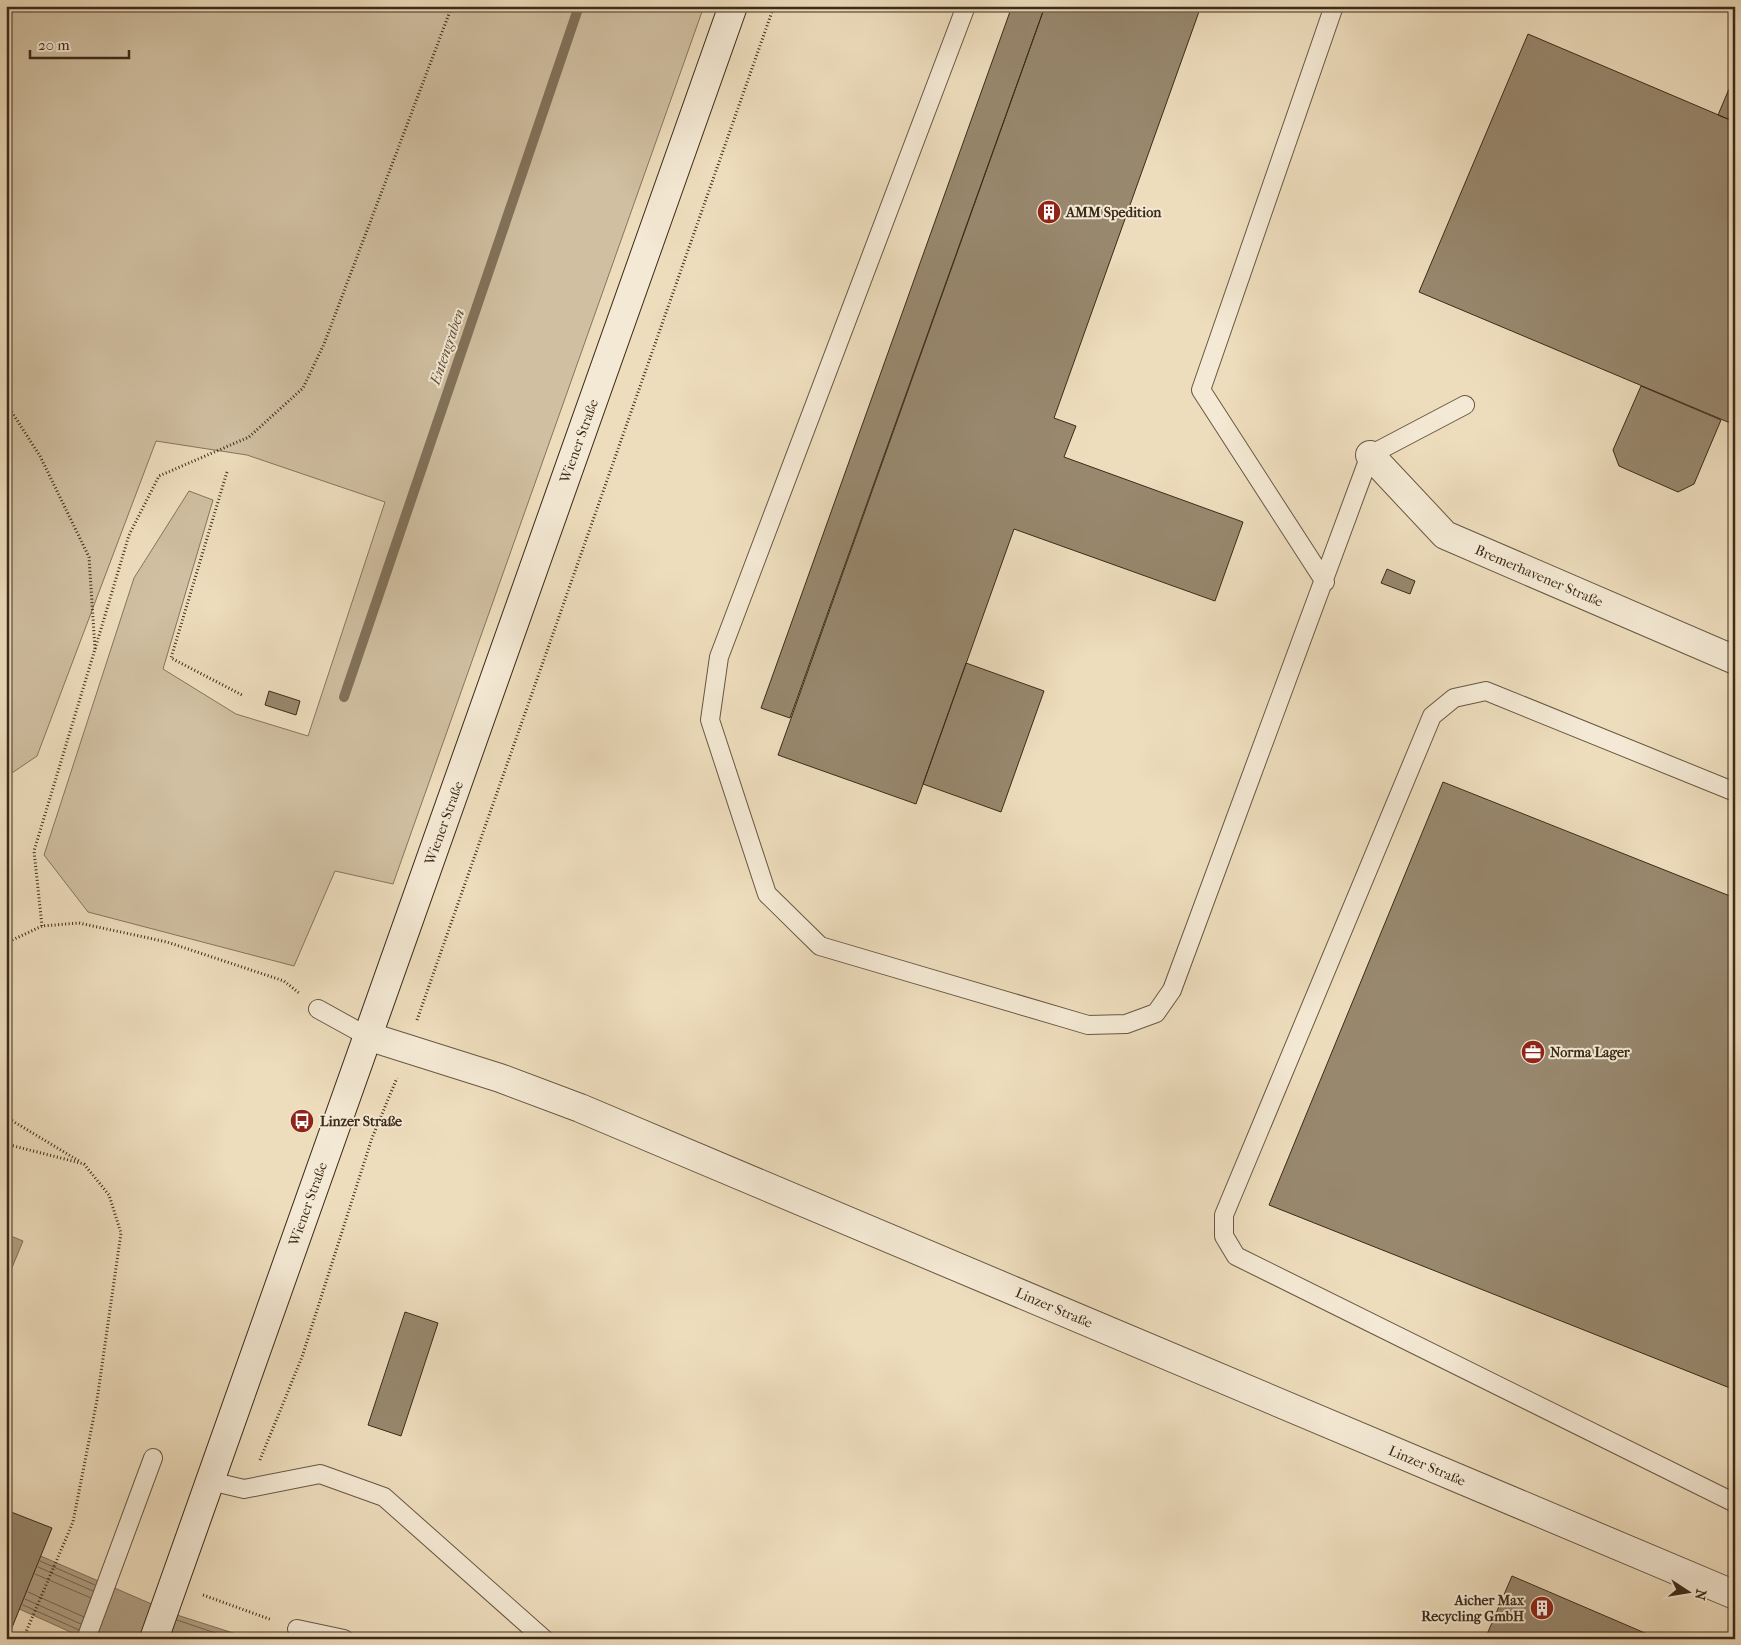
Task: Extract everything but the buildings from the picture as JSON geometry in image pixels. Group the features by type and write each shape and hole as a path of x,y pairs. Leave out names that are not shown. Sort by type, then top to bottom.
{"street":[{"name":"Wiener Straße","path":"154,1639 185,1588 210,1481 733,6"},
{"name":"Bremerhavener Straße","path":"1370,455 1445,535 1735,660"},
{"name":"Linzer Straße","path":"367,1036 500,1078 580,1108 1735,1595"}],"lane":[{"path":"966,6 719,657 710,720 766,894 820,946 1088,1025 1126,1024 1156,1013 1172,990 1325,582 1370,455 1465,405"},
{"path":"1325,582 1201,390 1334,6"},
{"path":"1735,792 1486,691 1454,698 1432,716 1224,1215 1224,1236 1236,1256 1735,1503"},
{"path":"318,1009 367,1036"},
{"path":"86,1639 124,1542 153,1458"},
{"path":"210,1481 244,1489 320,1474 384,1497 544,1639"},
{"path":"297,1630 344,1639"}],"path":[{"path":"42,926 34,851 129,535 159,476 249,436 303,388 324,344 452,6"},
{"path":"244,1489 262,1455 302,1357 372,1138 408,1050 429,982 774,6"},
{"path":"6,403 40,456 89,557 95,649"},
{"path":"227,472 171,658 242,695"},
{"path":"6,943 42,926 79,923 168,942 284,980 318,1009"},
{"path":"6,1117 84,1164 109,1195 121,1233 97,1400 73,1522 23,1639"},
{"path":"6,1144 84,1164"},
{"path":"185,1588 297,1630"}],"shaded area":[{"path":"6,6 704,6 393,884 335,871 294,966 88,912 44,855 134,578 189,491 213,500 163,669 236,714 308,736 385,502 247,455 156,441 37,756 6,777"}],"water":[{"path":"6,1234 23,1241 6,1282"},
{"path":"6,1541 177,1615 252,1639 86,1639 6,1603"}],"waterway":[{"name":"Entengraben","path":"344,697 579,6"}],"place":[{"name":"AMM Spedition","path":"1049,212"},
{"name":"Norma Lager","path":"1533,1052"},
{"name":"Linzer Straße","path":"302,1121"},
{"name":"Aicher Max Recycling GmbH","path":"1542,1608"}]}
